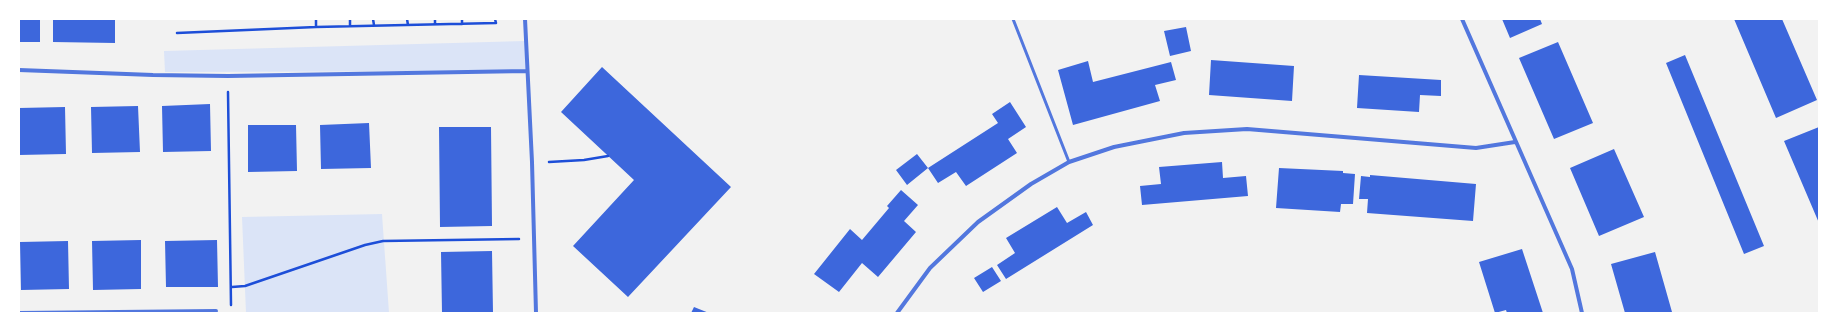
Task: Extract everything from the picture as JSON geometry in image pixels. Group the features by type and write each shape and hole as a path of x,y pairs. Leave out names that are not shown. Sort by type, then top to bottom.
{"street":[{"path":"525,19 526,71 532,162 536,313"},
{"path":"1462,19 1572,269 1582,313"},
{"path":"19,70 228,76 526,71"},
{"path":"897,313 930,268 978,222 1031,184 1069,162 1114,147 1184,133 1247,129 1476,148 1515,142"},
{"path":"19,313 216,311"}],"lane":[{"path":"1013,19 1069,162"}],"path":[{"path":"316,19 316,27"},
{"path":"350,19 350,26"},
{"path":"373,19 374,25"},
{"path":"407,19 408,25"},
{"path":"435,19 435,24"},
{"path":"462,19 462,24"},
{"path":"177,33 374,25 496,23 495,19"},
{"path":"228,76 232,287 231,311"},
{"path":"532,162 584,160 608,156"},
{"path":"232,287 245,286 365,245 383,241 533,238"}],"shaded area":[{"path":"525,41 526,71 165,72 164,51"},
{"path":"382,214 389,313 246,313 242,217"}],"building":[{"path":"19,19 40,19 40,42 19,42"},
{"path":"53,19 115,19 115,43 53,42"},
{"path":"1502,19 1540,19 1542,24 1510,38"},
{"path":"1734,19 1782,19 1817,100 1776,118"},
{"path":"1186,27 1191,51 1170,56 1164,31"},
{"path":"1558,42 1593,123 1554,139 1519,58"},
{"path":"1685,55 1764,246 1744,254 1666,63"},
{"path":"1211,60 1294,66 1292,101 1209,95"},
{"path":"1088,61 1093,82 1171,62 1176,80 1155,85 1160,101 1073,125 1058,70"},
{"path":"602,67 731,187 628,297 573,246 634,180 561,112"},
{"path":"1359,75 1441,80 1441,96 1420,95 1419,112 1357,108"},
{"path":"1010,102 1026,127 1008,139 1017,153 966,186 956,172 938,183 928,168 998,123 992,114"},
{"path":"210,104 211,151 163,152 162,106"},
{"path":"138,106 140,152 92,153 91,107"},
{"path":"65,107 66,154 19,155 19,108"},
{"path":"369,123 371,168 321,169 320,125"},
{"path":"248,125 296,125 297,171 248,172"},
{"path":"439,127 491,127 492,226 440,227"},
{"path":"1819,127 1819,223 1784,141"},
{"path":"1614,149 1644,217 1599,236 1570,168"},
{"path":"917,154 928,168 907,185 896,170"},
{"path":"1222,162 1223,178 1246,176 1248,196 1142,205 1140,186 1161,184 1159,167"},
{"path":"1279,168 1343,171 1343,173 1355,174 1353,204 1341,204 1340,212 1276,208"},
{"path":"1370,175 1476,184 1473,221 1367,213 1368,199 1359,199 1361,176 1370,177"},
{"path":"901,190 918,205 904,221 916,232 878,277 862,263 839,292 814,274 850,229 862,240 889,208 887,206"},
{"path":"1057,207 1067,223 1086,212 1093,225 1006,279 997,265 1015,253 1006,238"},
{"path":"141,240 141,289 93,290 92,241"},
{"path":"217,240 218,287 166,287 165,241"},
{"path":"68,241 69,289 21,290 20,242"},
{"path":"1522,249 1543,313 1507,313 1506,310 1495,313 1479,262"},
{"path":"492,251 493,313 442,313 441,252"},
{"path":"1655,252 1672,312 1625,313 1611,264"},
{"path":"992,267 1001,281 983,292 974,278"},
{"path":"694,307 709,313 691,313"}]}
